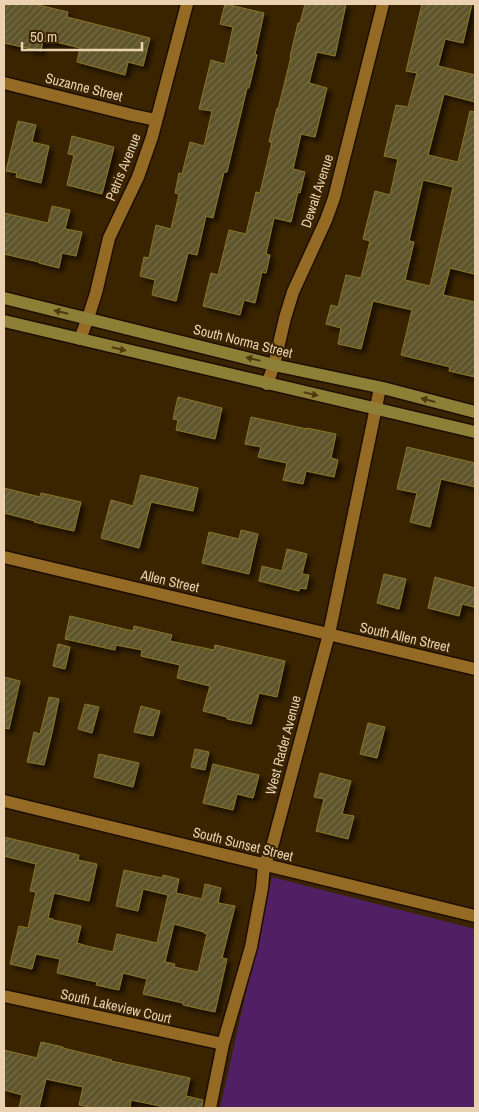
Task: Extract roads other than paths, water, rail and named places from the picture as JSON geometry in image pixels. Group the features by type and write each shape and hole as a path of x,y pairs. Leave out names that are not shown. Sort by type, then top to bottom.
{"street":[{"name":"Petris Avenue","path":"80,340 88,318 109,238 138,177 152,137 186,4"},
{"name":"Dewalt Avenue","path":"267,384 274,365 293,292 334,198 382,4"},
{"name":"Suzanne Street","path":"4,83 156,120"},
{"name":"South Norma Street","path":"4,298 274,365 380,388 475,412"},
{"path":"4,321 475,432"},
{"name":"West Rader Avenue","path":"210,1108 223,1044 251,947 262,888 264,865 272,847 329,634 380,388"},
{"name":"Allen Street","path":"4,557 329,634"},
{"name":"South Allen Street","path":"329,634 475,669"},
{"name":"South Sunset Street","path":"4,801 475,916"},
{"name":"South Lakeview Court","path":"4,996 223,1044"}]}
